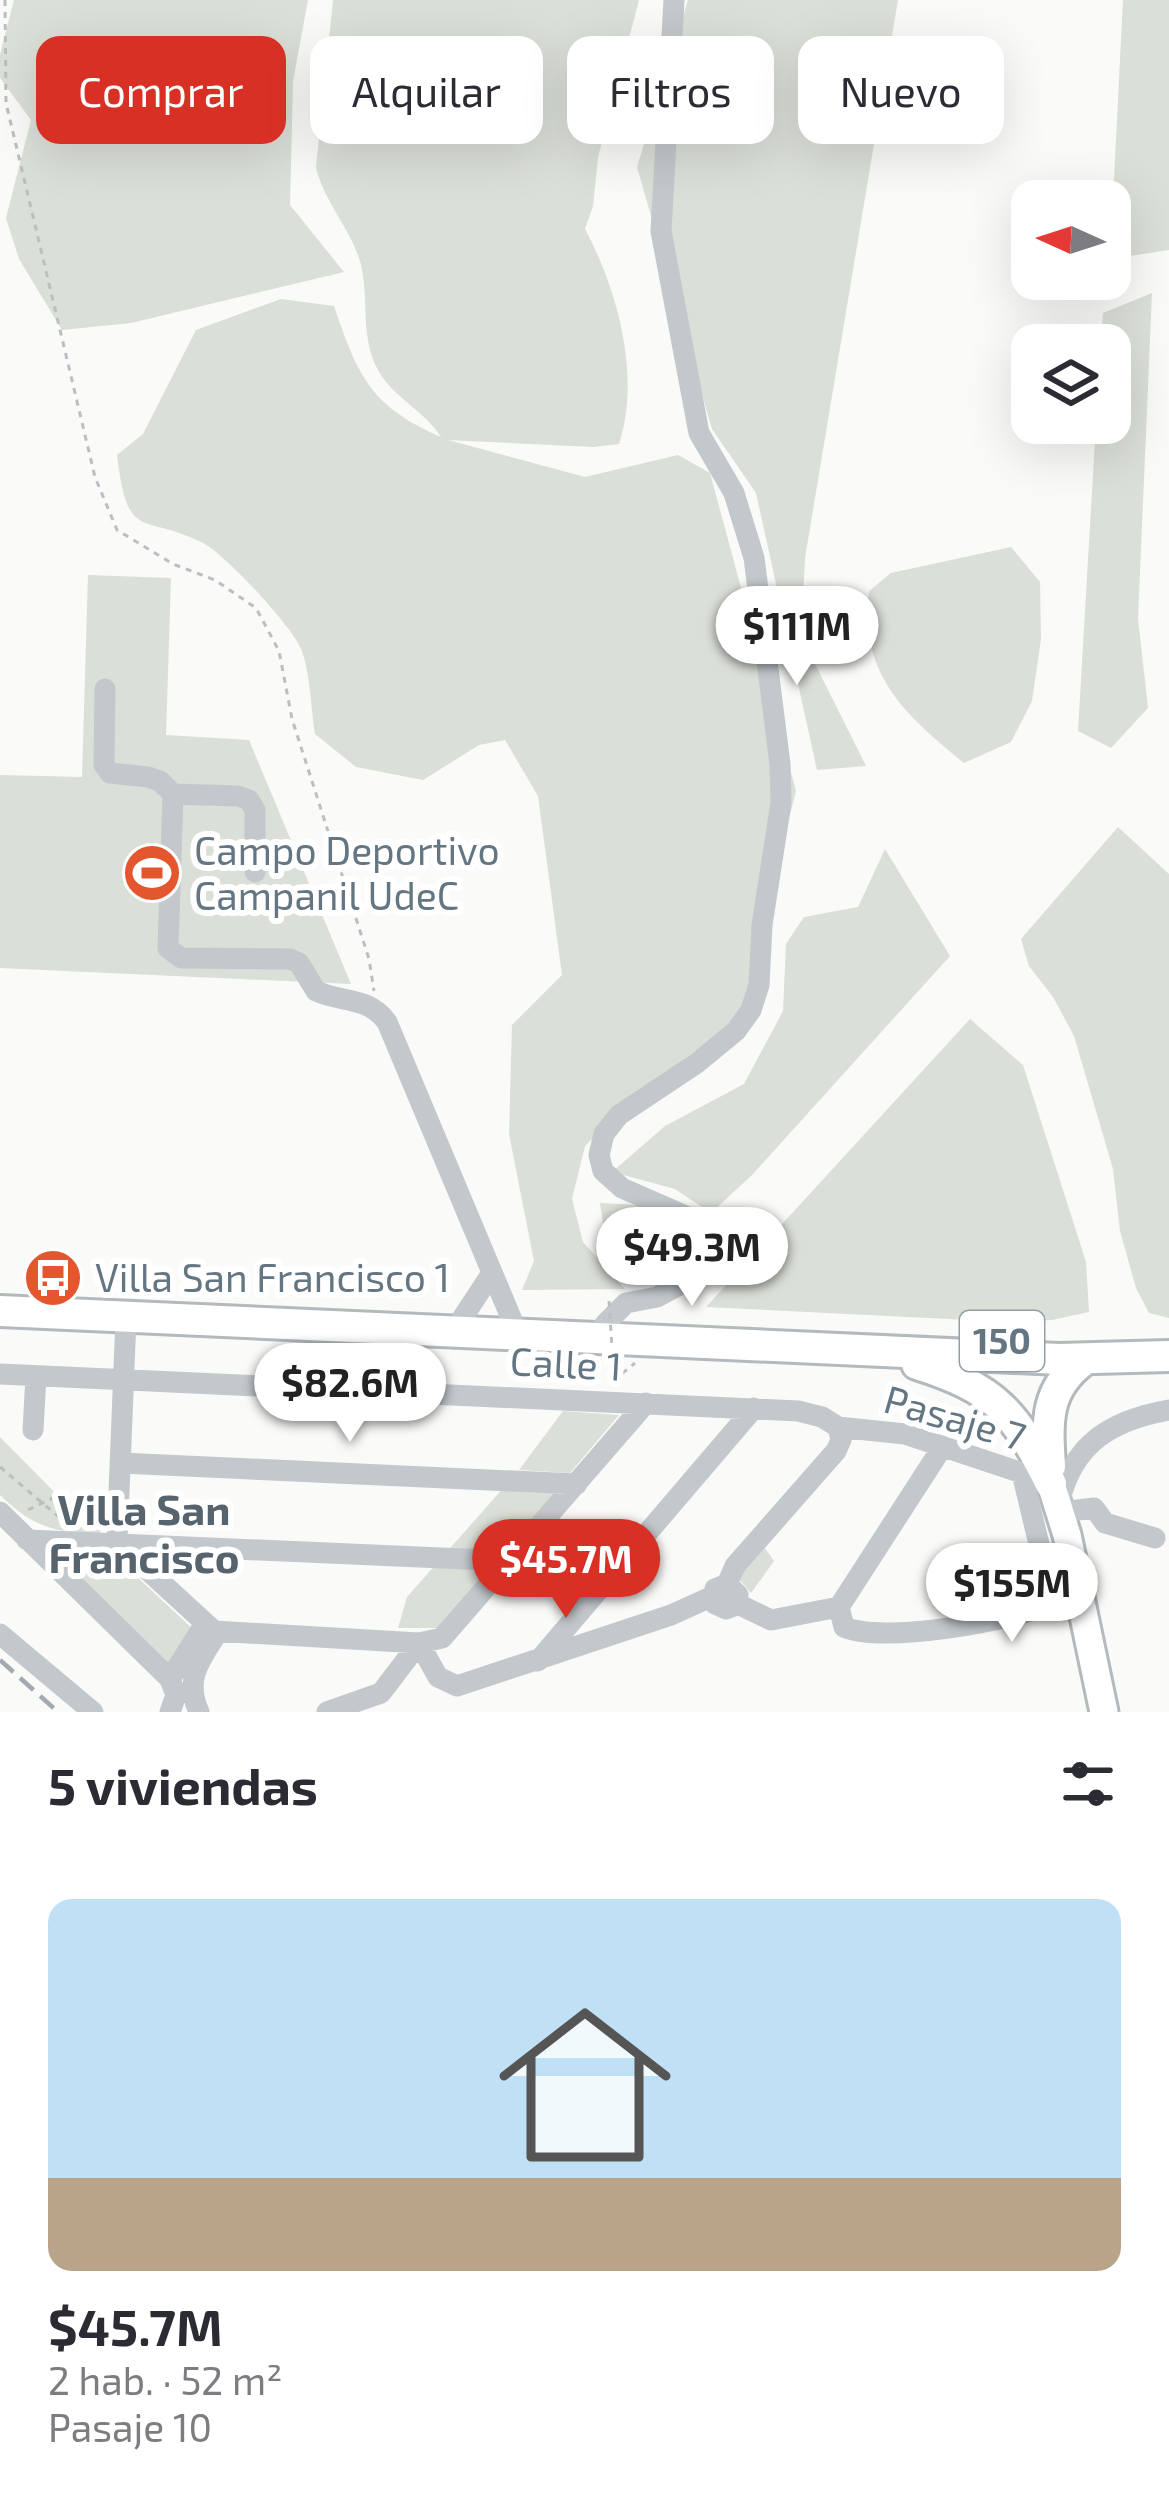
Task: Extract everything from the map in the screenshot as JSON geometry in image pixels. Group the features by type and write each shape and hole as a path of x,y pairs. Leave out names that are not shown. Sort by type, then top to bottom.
{"highway":[{"name":"150","path":"0,1295 512,1320 607,1313 1073,1344 1169,1341"},
{"name":"150","path":"0,1311 1084,1360 1169,1356"},
{"path":"877,1351 949,1374 984,1392 1026,1435 1060,1509"},
{"path":"1060,1509 1049,1405 1066,1374 1084,1360 1169,1377"}],"main road":[{"path":"1060,1509 1103,1712"}],"street":[{"path":"607,1313 626,1303 657,1297 702,1273 705,1266 707,1246 699,1226 689,1216 614,1183 603,1171 600,1147 619,1115 711,1051 751,1010 759,985 762,925 781,803 754,558 734,493 699,433 661,230 674,0"},
{"path":"105,689 104,765 110,773 160,782 172,794 249,800 255,811 255,872"},
{"path":"172,794 166,940 171,952 182,958 290,959 299,963 316,991 362,1001 378,1010 512,1320"},
{"path":"463,1317 492,1274"},
{"path":"126,1318 118,1544 211,1629 437,1641 448,1634 646,1403"},
{"name":"Calle 1","path":"0,1374 754,1408 806,1412 838,1427"},
{"path":"34,1430 35,1376"},
{"path":"538,1660 754,1408"},
{"path":"1060,1509 1073,1463 1097,1436 1131,1418 1169,1410"},
{"path":"725,1594 735,1566 836,1451 841,1440 838,1427"},
{"name":"Pasaje 7","path":"838,1427 888,1430 1022,1473 1060,1509 1094,1508 1105,1522 1155,1538"},
{"path":"419,1643 438,1677 450,1686 725,1594 771,1621 839,1606 943,1447"},
{"path":"121,1463 577,1484"},
{"path":"839,1606 844,1627 858,1633 943,1629 1030,1613 1053,1603 1022,1473"},
{"path":"2,1518 170,1679 176,1695 170,1712"},
{"path":"27,1540 512,1561"},
{"path":"170,1679 211,1629"},
{"path":"199,1712 191,1690 192,1674 211,1629"},
{"path":"0,1634 93,1712"},
{"path":"327,1712 381,1693 419,1643"}],"path":[{"path":"5,0 6,103 95,477 117,530 173,564 215,580 256,608 279,651 299,741 369,958 378,1010"},
{"path":"607,1313 614,1381"},
{"path":"0,1467 68,1525"},
{"path":"2,1518 58,1495"}],"shaded area":[{"path":"14,0 308,0 293,81 290,205 344,272 131,323 62,330 19,259 6,218 31,120 0,78 0,54"},
{"path":"333,0 639,0 630,36 567,36 567,144 601,144 585,229 607,279 623,334 628,390 619,444 593,447 448,440 585,477 678,455 710,473 796,791 767,906 755,1005 633,1099 585,1146 572,1199 583,1242 625,1289 522,1290 534,1261 509,1134 512,1025 562,975 538,796 505,740 479,745 423,780 356,767 315,734 302,651 281,619 240,574 203,543 141,521 126,502 121,483 117,455 143,434 196,330 281,299 334,306 370,386 398,413 441,437 375,365 362,269 316,168 318,144 543,144 543,36 329,36"},
{"path":"688,0 898,0 892,36 798,36 798,144 874,144 805,558 801,636 866,766 817,770 756,493 712,429 637,167 644,144 774,144 774,36 677,36"},
{"path":"1123,0 1169,0 1169,250 1131,256 1131,180 1114,180"},
{"path":"1152,293 1138,619 1148,708 1111,748 1078,731 1095,444 1131,444 1131,324 1102,324 1103,313"},
{"path":"1011,547 1040,582 1041,639 1032,701 1011,742 964,763 922,727 890,690 871,646 869,591 891,573"},
{"name":"Campo Deportivo Campanil UdeC","path":"88,575 171,578 166,735 249,740 351,984 0,968 0,775 82,777"},
{"path":"1118,827 1169,874 1169,1318 1149,1313 1136,1288 1120,1231 1113,1169 1074,1036 1029,966 1021,939"},
{"path":"885,849 950,956 752,1175 711,1213 675,1189 612,1172 665,1126 744,1084 783,1011 786,944 804,917 858,907"},
{"path":"970,1019 1023,1065 1086,1262 1089,1312 1009,1322 706,1307"},
{"path":"600,1203 680,1214 710,1245 680,1281 640,1278 608,1256"},
{"path":"563,1411 619,1415 570,1473 519,1470"},
{"path":"0,1437 75,1513 102,1515 100,1536 45,1526 0,1495"},
{"path":"505,1486 562,1489 439,1628 398,1628 407,1597"},
{"path":"765,1548 774,1561 751,1593 738,1578"},
{"path":"48,1553 104,1554 131,1577 134,1574 196,1632 163,1677"}],"railway":[{"path":"0,1660 58,1712"}],"place":[{"name":"Campo Deportivo Campanil UdeC","path":"152,873"},
{"name":"Villa San Francisco 1","path":"53,1278"}],"district":[{"name":"Villa San Francisco","path":"144,1534"}]}
